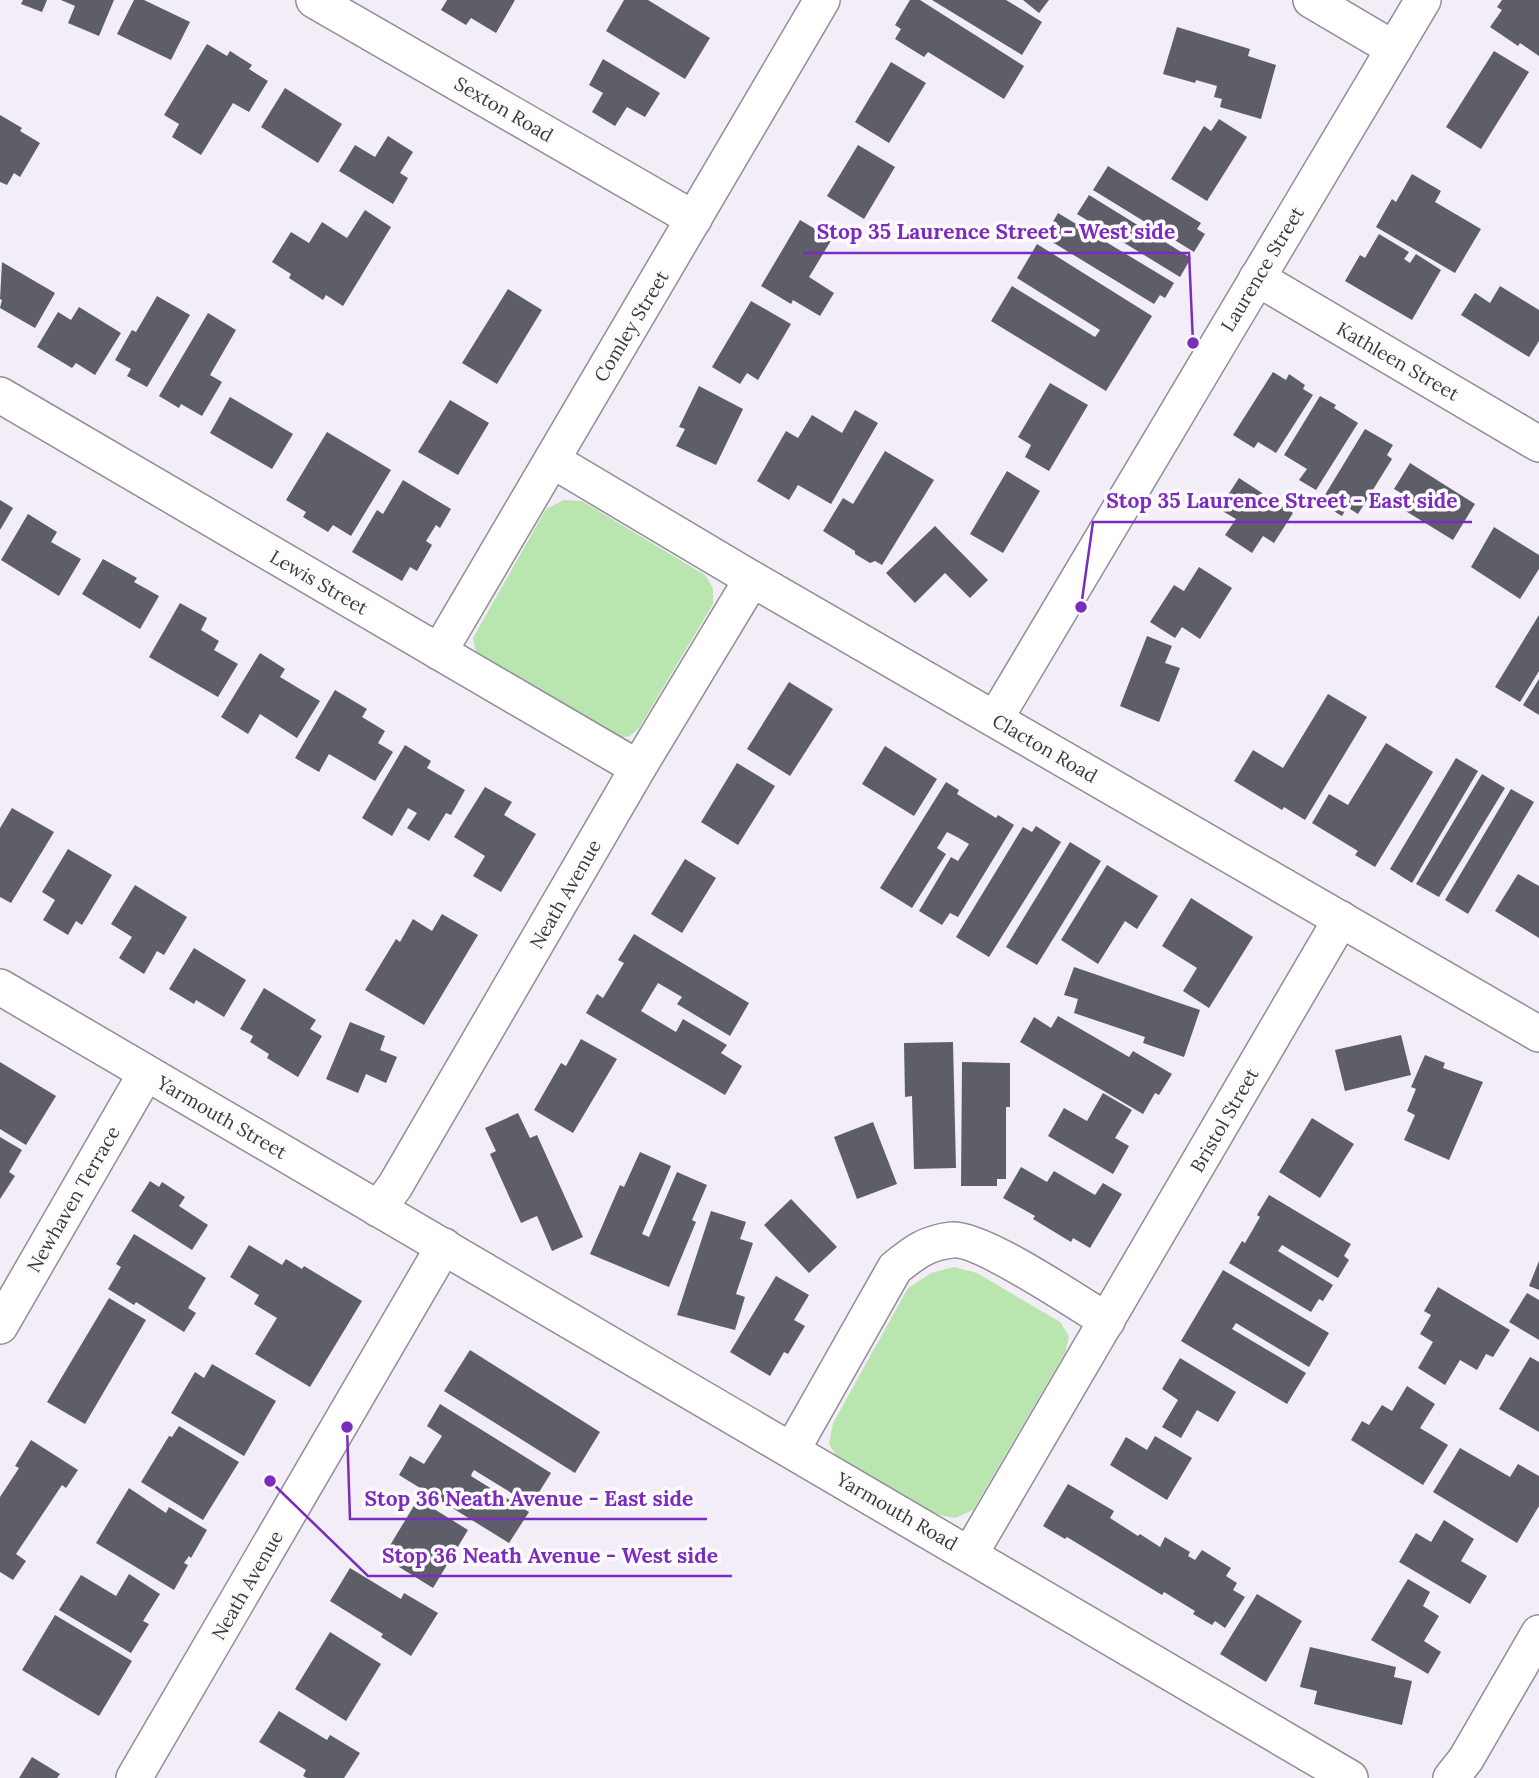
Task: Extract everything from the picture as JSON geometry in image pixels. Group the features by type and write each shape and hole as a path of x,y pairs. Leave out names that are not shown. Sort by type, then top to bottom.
{"street":[{"name":"Sexton Road","path":"314,0 694,219"},
{"name":"Comley Street","path":"439,652 822,0"},
{"path":"1311,0 1394,48"},
{"name":"Laurence Street","path":"995,719 1423,0"},
{"name":"Kathleen Street","path":"1257,278 1539,444"},
{"name":"Lewis Street","path":"0,395 638,768"},
{"name":"Clacton Road","path":"552,460 752,579 1539,1034"},
{"name":"Neath Avenue","path":"378,1209 395,1186 638,768 752,579"},
{"name":"Bristol Street","path":"970,1554 1341,919"},
{"name":"Yarmouth Street","path":"0,988 444,1246"},
{"name":"Newhaven Terrace","path":"0,1326 146,1073"},
{"path":"792,1450 895,1268 922,1247 954,1239 986,1248 1107,1321"},
{"name":"Neath Avenue","path":"134,1778 444,1246"},
{"name":"Yarmouth Road","path":"444,1246 1350,1778"},
{"path":"1451,1778 1466,1759 1539,1633"}],"green space":[{"path":"564,500 582,501 705,575 713,588 713,604 639,728 630,736 616,739 476,654 473,638 546,509"},
{"path":"954,1267 977,1273 1060,1322 1069,1336 1065,1353 973,1510 955,1518 935,1514 838,1459 829,1444 833,1423 908,1288 931,1273"}],"building":[{"path":"23,0 47,0 42,12 21,4"},
{"path":"61,0 114,0 99,36 68,23 75,6"},
{"path":"134,0 144,0 190,22 171,60 117,34"},
{"path":"447,0 515,0 496,33 471,18 466,25 441,10"},
{"path":"624,0 648,0 710,38 685,79 606,31"},
{"path":"910,0 920,0 1024,66 1004,99 928,52 924,57 895,39 901,29 895,25"},
{"path":"932,0 1006,0 1042,22 1022,55"},
{"path":"1023,0 1049,0 1039,13"},
{"path":"1502,0 1539,0 1539,56 1490,27 1502,10 1497,7"},
{"path":"1177,27 1250,49 1248,56 1276,65 1261,119 1220,107 1222,99 1214,97 1217,86 1163,74"},
{"path":"207,44 227,56 230,51 252,65 249,69 268,81 249,112 233,103 201,155 172,137 179,124 164,115"},
{"path":"1494,51 1529,72 1481,149 1446,127"},
{"path":"603,59 660,93 645,117 627,107 615,126 592,112 603,93 589,85"},
{"path":"891,62 926,83 889,143 855,122"},
{"path":"285,88 342,124 318,163 261,127"},
{"path":"0,115 40,143 20,177 14,173 7,185 0,182"},
{"path":"1219,119 1247,137 1207,201 1171,179 1204,126 1211,131"},
{"path":"388,136 413,152 400,173 408,178 393,204 339,171 355,145 375,157"},
{"path":"858,145 895,167 864,219 827,196"},
{"path":"1108,166 1201,223 1197,229 1205,234 1194,252 1093,190"},
{"path":"1412,174 1441,191 1435,202 1481,229 1455,273 1376,227 1392,199 1396,202"},
{"path":"1089,195 1191,258 1180,277 1077,214"},
{"path":"365,210 391,227 343,306 326,295 323,300 289,278 291,274 272,262 291,232 309,243 322,222 347,238"},
{"path":"1058,213 1174,283 1165,298 1160,295 1154,304 1044,237"},
{"path":"800,220 832,239 809,277 834,293 820,316 793,300 791,304 761,286"},
{"path":"1379,234 1409,252 1404,259 1410,263 1416,254 1441,270 1412,320 1345,281 1360,255 1365,258"},
{"path":"1037,244 1152,316 1106,391 991,321 1012,286 1095,337 1100,330 1017,278"},
{"path":"2,262 55,293 35,328 0,308"},
{"path":"1500,286 1539,310 1539,341 1529,357 1461,315 1475,293 1490,303"},
{"path":"508,289 542,310 497,384 462,363"},
{"path":"157,296 190,315 147,387 127,376 131,369 115,360 132,330 136,332"},
{"path":"751,301 791,324 758,380 747,373 740,384 712,367"},
{"path":"79,307 121,333 95,375 76,363 72,368 37,347 58,312 71,320"},
{"path":"208,313 236,330 210,375 222,382 202,416 181,404 179,408 159,396"},
{"path":"1273,372 1286,380 1289,374 1305,385 1303,389 1313,395 1276,453 1258,442 1254,448 1233,435"},
{"path":"1050,383 1088,405 1049,471 1025,457 1031,445 1018,437"},
{"path":"699,386 743,409 716,465 676,446 685,429 679,427"},
{"path":"1320,396 1358,423 1316,490 1299,480 1307,469 1284,455"},
{"path":"230,397 293,434 272,469 210,433"},
{"path":"450,400 489,423 458,475 418,452"},
{"path":"855,410 878,423 831,504 798,485 789,500 757,481 786,431 798,438 812,415 842,433"},
{"path":"1365,429 1393,445 1387,455 1392,459 1358,514 1347,507 1342,516 1320,503"},
{"path":"327,432 391,470 351,536 333,525 328,532 303,517 306,512 286,500"},
{"path":"885,451 934,480 882,565 875,561 870,563 823,531 843,498 853,504"},
{"path":"1410,463 1475,504 1453,540 1399,507 1406,496 1394,489"},
{"path":"1007,471 1040,491 1003,553 970,534"},
{"path":"1239,478 1293,513 1274,543 1263,536 1252,553 1225,535 1236,519 1219,509"},
{"path":"403,480 451,509 440,528 436,525 426,541 432,545 417,571 410,567 402,581 352,552 377,510 383,514"},
{"path":"0,500 13,508 0,530"},
{"path":"28,514 57,532 51,542 81,559 59,596 1,560"},
{"path":"935,526 988,580 970,598 945,573 915,603 886,573"},
{"path":"1494,527 1539,555 1539,569 1520,599 1471,567"},
{"path":"103,559 137,578 134,582 159,596 140,629 82,594"},
{"path":"1199,567 1232,588 1200,639 1182,627 1175,638 1150,622 1174,585 1184,591"},
{"path":"180,603 207,618 201,630 219,641 214,650 238,664 218,697 149,657"},
{"path":"1539,615 1539,671 1520,702 1495,687"},
{"path":"1147,636 1172,646 1165,663 1180,668 1159,722 1120,706"},
{"path":"260,653 285,669 280,677 320,701 297,738 260,714 248,734 221,717"},
{"path":"1539,679 1539,715 1523,705"},
{"path":"789,682 833,709 790,776 747,749"},
{"path":"335,690 367,709 362,717 385,731 378,743 393,752 375,781 329,754 319,772 295,758"},
{"path":"1328,694 1367,717 1305,820 1284,807 1282,810 1234,781 1253,750 1283,768"},
{"path":"1386,743 1433,772 1375,867 1355,855 1358,851 1312,823 1329,794 1348,805"},
{"path":"405,745 431,761 427,768 465,790 451,815 446,813 429,841 407,828 417,813 408,808 392,836 362,818"},
{"path":"885,746 937,779 914,816 862,784"},
{"path":"1456,758 1478,771 1412,883 1390,869"},
{"path":"737,763 775,786 738,845 701,822"},
{"path":"1482,774 1505,788 1439,897 1416,884"},
{"path":"946,782 959,790 957,794 996,818 998,815 1014,825 958,917 950,913 942,925 919,911 951,857 958,861 969,844 947,832 937,848 946,854 912,908 880,888"},
{"path":"485,787 512,802 504,815 536,834 501,892 473,876 485,856 454,837"},
{"path":"1511,789 1534,802 1468,914 1445,900"},
{"path":"12,808 54,832 11,903 0,897 0,828"},
{"path":"1036,826 1061,842 989,957 956,937 1023,827 1032,832"},
{"path":"1070,842 1101,861 1037,965 1006,947"},
{"path":"68,849 112,875 82,925 76,921 68,935 43,920 55,900 42,892"},
{"path":"685,859 716,878 682,933 651,914"},
{"path":"1107,865 1158,896 1137,929 1125,921 1098,964 1061,940"},
{"path":"1518,874 1539,886 1539,938 1495,911"},
{"path":"135,885 187,917 164,955 157,951 144,974 119,958 132,937 111,924"},
{"path":"1191,898 1253,937 1209,1008 1183,991 1197,968 1162,946"},
{"path":"442,914 478,935 424,1025 365,990 396,939 400,942 413,919 432,931"},
{"path":"634,934 749,1003 730,1036 677,1004 682,997 658,983 641,1011 676,1032 683,1019 727,1045 721,1053 742,1066 725,1095 586,1013 597,994 603,998 624,963 618,960"},
{"path":"194,948 246,980 224,1017 196,1000 194,1004 169,989"},
{"path":"1074,967 1200,1010 1184,1057 1143,1043 1145,1037 1074,1013 1078,999 1064,995"},
{"path":"264,988 316,1020 310,1029 322,1036 298,1077 267,1058 269,1054 250,1042 253,1036 240,1029"},
{"path":"1058,1016 1129,1057 1133,1051 1172,1074 1159,1095 1155,1093 1143,1114 1020,1042 1034,1017 1051,1028"},
{"path":"350,1022 385,1036 380,1050 397,1057 386,1083 366,1074 358,1093 326,1079"},
{"path":"1401,1035 1411,1075 1345,1091 1335,1050"},
{"path":"581,1039 617,1059 573,1133 534,1110 561,1063 566,1066"},
{"path":"953,1042 956,1168 914,1169 912,1096 905,1097 904,1043"},
{"path":"1425,1055 1445,1063 1443,1068 1483,1082 1449,1160 1404,1140 1415,1115 1407,1111 1416,1089 1411,1087"},
{"path":"0,1062 56,1096 26,1145 0,1129"},
{"path":"962,1062 1010,1063 1010,1107 1006,1107 1006,1179 997,1179 997,1186 961,1186"},
{"path":"1103,1093 1132,1110 1115,1138 1129,1146 1113,1174 1048,1136 1064,1108 1087,1121"},
{"path":"518,1113 530,1138 537,1135 583,1237 552,1251 537,1216 521,1223 490,1154 496,1151 485,1128"},
{"path":"1312,1118 1354,1144 1320,1198 1279,1172"},
{"path":"873,1122 897,1184 857,1199 834,1137"},
{"path":"0,1137 22,1150 9,1172 15,1176 0,1199"},
{"path":"640,1152 671,1166 642,1234 649,1237 677,1172 707,1185 692,1220 696,1222 669,1287 590,1254 620,1185 624,1187"},
{"path":"1021,1167 1047,1182 1054,1171 1095,1195 1103,1183 1122,1194 1090,1248 1073,1238 1071,1242 1033,1219 1035,1216 1003,1198"},
{"path":"150,1181 159,1187 162,1182 185,1197 179,1206 208,1225 192,1250 131,1211"},
{"path":"1269,1195 1351,1244 1344,1256 1349,1260 1338,1278 1282,1245 1278,1251 1333,1285 1323,1301 1319,1299 1311,1312 1229,1263 1242,1241 1245,1243"},
{"path":"791,1199 837,1247 809,1273 764,1225"},
{"path":"711,1211 746,1222 740,1239 753,1243 736,1294 745,1297 735,1330 677,1315"},
{"path":"134,1234 206,1278 188,1308 196,1313 184,1332 136,1302 134,1305 108,1289 121,1267 116,1264"},
{"path":"249,1245 282,1265 286,1259 302,1269 304,1266 362,1301 310,1387 255,1354 277,1318 254,1304 259,1295 230,1277"},
{"path":"1539,1261 1539,1290 1529,1286"},
{"path":"1223,1270 1329,1333 1309,1367 1236,1323 1232,1329 1306,1373 1287,1404 1181,1341"},
{"path":"776,1276 809,1295 794,1320 805,1326 788,1354 784,1352 770,1376 730,1352"},
{"path":"1438,1287 1510,1330 1493,1357 1486,1354 1477,1370 1460,1360 1445,1385 1418,1368 1433,1342 1420,1334 1431,1315 1424,1311"},
{"path":"1527,1293 1539,1300 1539,1340 1509,1322"},
{"path":"109,1298 146,1320 85,1424 47,1402"},
{"path":"470,1350 600,1432 575,1473 444,1391"},
{"path":"1530,1357 1539,1362 1539,1432 1499,1409"},
{"path":"1180,1358 1236,1392 1218,1422 1197,1410 1181,1438 1162,1427 1178,1400 1162,1389"},
{"path":"212,1364 276,1401 244,1456 171,1413 195,1372 204,1378"},
{"path":"1407,1386 1435,1404 1420,1428 1448,1445 1423,1485 1351,1440 1362,1421 1369,1425 1382,1405 1392,1411"},
{"path":"440,1404 551,1473 531,1505 474,1470 472,1473 471,1476 529,1512 509,1543 399,1475 410,1456 424,1464 442,1436 427,1426"},
{"path":"179,1426 239,1462 203,1520 141,1482 169,1436 172,1437"},
{"path":"1155,1436 1192,1458 1167,1500 1110,1465 1126,1437 1147,1450"},
{"path":"31,1440 78,1470 66,1488 62,1485 16,1554 26,1561 13,1580 0,1572 0,1497 19,1468 15,1466"},
{"path":"1460,1448 1510,1477 1518,1464 1539,1476 1539,1506 1517,1543 1433,1492"},
{"path":"1068,1484 1114,1511 1110,1518 1138,1536 1140,1534 1160,1547 1165,1537 1190,1552 1188,1556 1195,1560 1202,1550 1231,1568 1226,1576 1237,1583 1233,1590 1245,1597 1225,1628 1215,1621 1212,1625 1164,1592 1162,1595 1067,1537 1065,1539 1043,1526"},
{"path":"129,1488 166,1513 169,1507 207,1530 191,1558 189,1556 184,1563 188,1565 174,1590 96,1543"},
{"path":"418,1499 468,1530 433,1588 383,1557"},
{"path":"1444,1520 1474,1539 1461,1561 1487,1576 1470,1604 1399,1562 1416,1533 1431,1542"},
{"path":"350,1568 401,1599 404,1593 438,1613 411,1656 381,1637 383,1634 330,1601"},
{"path":"129,1574 160,1594 143,1621 149,1624 131,1653 59,1610 81,1575 116,1596"},
{"path":"1408,1579 1430,1592 1423,1606 1439,1616 1424,1641 1441,1652 1428,1674 1371,1640"},
{"path":"1257,1594 1302,1621 1266,1682 1220,1654"},
{"path":"55,1615 132,1661 99,1716 22,1670"},
{"path":"330,1632 381,1664 346,1721 295,1689"},
{"path":"1310,1647 1396,1667 1394,1677 1412,1681 1402,1725 1314,1704 1317,1691 1300,1687"},
{"path":"279,1711 327,1740 330,1735 360,1753 344,1778 307,1778 303,1776 306,1770 259,1742"},
{"path":"32,1757 60,1774 57,1778 19,1778"}],"place":[{"name":"Stop 35 Laurence Street - West side","path":"1193,343"},
{"name":"Stop 35 Laurence Street - East side","path":"1081,607"},
{"name":"Stop 36 Neath Avenue - East side","path":"347,1427"},
{"name":"Stop 36 Neath Avenue - West side","path":"270,1481"}]}
